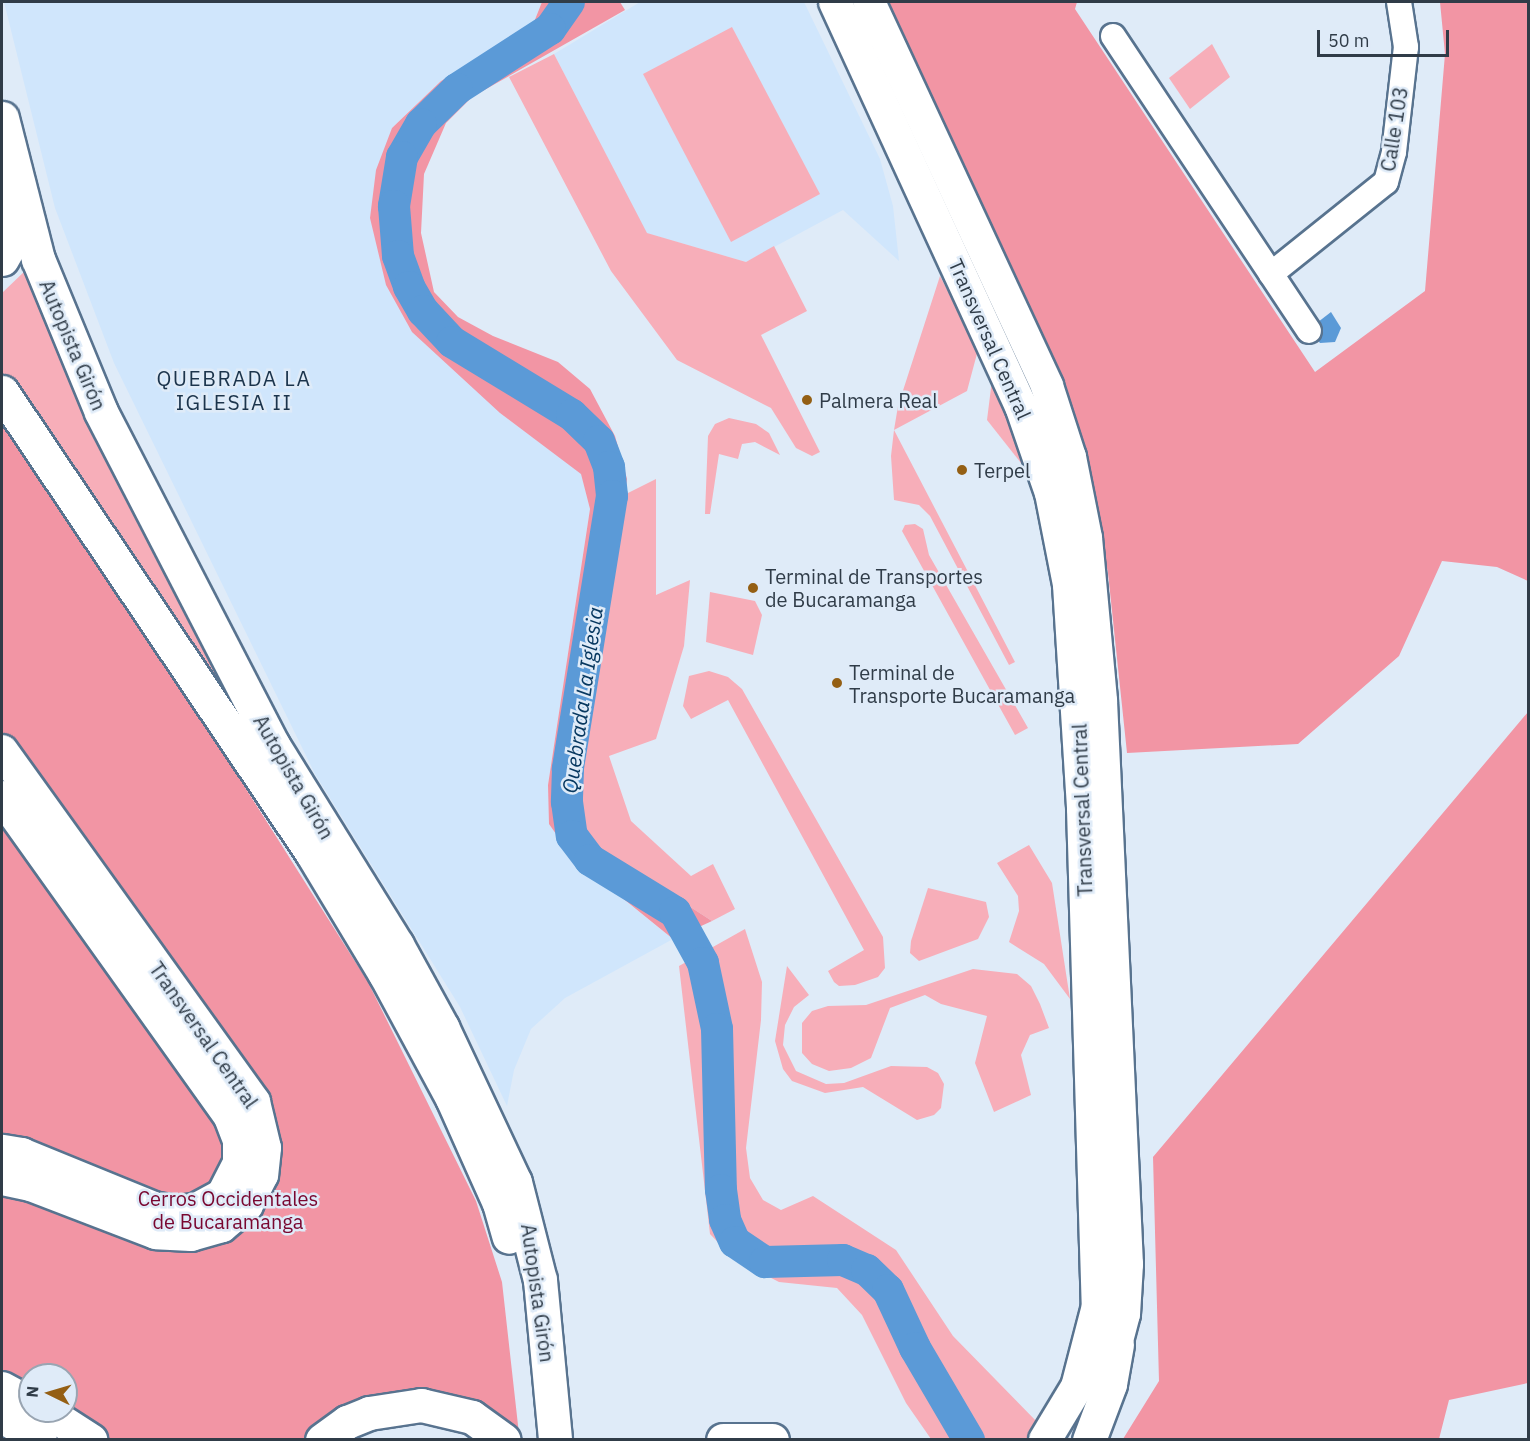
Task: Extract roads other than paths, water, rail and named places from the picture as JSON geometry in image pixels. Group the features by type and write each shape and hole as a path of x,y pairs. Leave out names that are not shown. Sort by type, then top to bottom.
{"highway":[{"name":"Autopista Girón","path":"2,118 50,292 101,412 273,745 397,945 442,1027 506,1160 533,1239 544,1312 555,1440"},
{"path":"2,259 10,232 15,171"},
{"name":"Autopista Girón","path":"2,392 312,854 386,974 452,1098 499,1203 519,1272 534,1440"},
{"path":"1089,1440 1110,1384 1117,1345"},
{"path":"322,1440 347,1422 369,1413 421,1405 472,1417 504,1440"},
{"path":"723,1440 772,1440"}],"main road":[{"name":"Transversal Central","path":"835,2 1021,405 1048,482 1064,555 1072,613 1083,810 1098,1306 1077,1387 1045,1440"},
{"name":"Transversal Central","path":"869,2 1047,386 1070,458 1082,515 1097,630 1127,1264 1117,1345 1098,1397 1072,1440"},
{"name":"Transversal Central","path":"2,751 254,1102 265,1148 262,1175 247,1205 222,1226 191,1235 156,1233 31,1185 2,1179"},
{"name":"Transversal Central","path":"2,797 230,1117 239,1141 239,1163 223,1195 195,1210 176,1212 154,1208 22,1154 2,1151"},
{"path":"2,1388 18,1397"},
{"path":"2,1416 41,1440"},
{"path":"65,1423 92,1440"}],"street":[{"name":"Calle 103","path":"1271,274 1386,182 1394,152 1406,47 1399,2"},
{"path":"1113,36 1309,331"}],"water":[{"path":"1331,312 1341,328 1335,342 1320,343 1309,329"}],"waterway":[{"name":"Quebrada La Iglesia","path":"569,2 550,29 457,89 421,124 402,157 394,206 398,256 409,287 423,311 452,342 572,415 599,441 609,467 612,496 568,769 567,802 572,836 590,860 675,912 703,963 717,1029 721,1190 725,1220 735,1242 765,1262 843,1260 867,1270 888,1290 915,1348 969,1440"}],"place":[{"name":"Palmera Real","path":"807,400"},
{"name":"Terpel","path":"962,470"},
{"name":"Terminal de Transportes de Bucaramanga","path":"753,588"},
{"name":"Terminal de Transporte Bucaramanga","path":"837,683"}],"district":[{"name":"QUEBRADA LA IGLESIA II","path":"234,390"}],"park label":[{"name":"Cerros Occidentales de Bucaramanga","path":"228,1210"}]}
